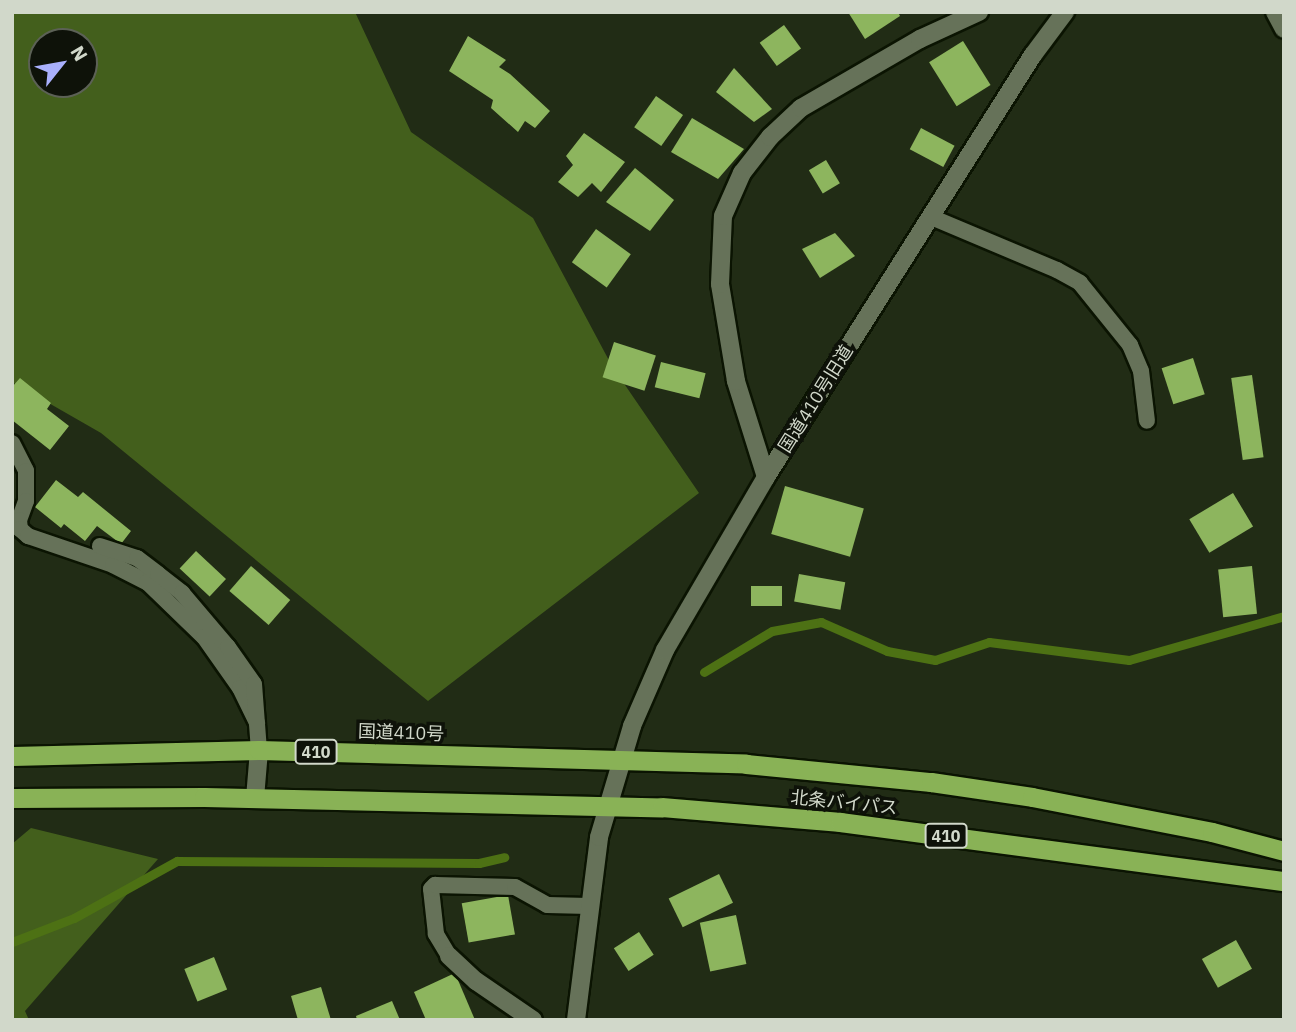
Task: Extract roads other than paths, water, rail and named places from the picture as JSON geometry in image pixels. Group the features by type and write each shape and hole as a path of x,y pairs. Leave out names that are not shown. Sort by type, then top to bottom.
{"highway":[{"name":"国道410号","path":"12,756 259,750 621,758"},
{"name":"北条バイパス","path":"621,758 800,769 1032,797 1212,832 1284,851"},
{"name":"410","path":"12,797 255,798 607,806"},
{"name":"北条バイパス","path":"607,806 840,822 1284,881"}],"street":[{"path":"766,477 736,381 720,284 723,216 742,173 770,137 801,108 920,39 979,12"},
{"name":"国道410号旧道","path":"576,1020 598,837 621,758 665,650 766,477 1033,55 1065,12"},
{"path":"1275,12 1284,29"},
{"path":"255,798 259,750"},
{"path":"449,956 476,981 533,1020"}],"lane":[{"path":"931,217 1057,270 1080,283 1130,345 1141,371 1147,421"},
{"path":"12,443 26,471 26,501 19,520 20,529 29,536 113,565 147,582 204,637 240,688 257,723"},
{"path":"100,546 137,558 181,593 211,626 254,684 259,750"},
{"path":"449,956 436,934 431,889 435,885 514,887 547,905 589,906"}],"waterway":[{"path":"704,672 772,631 821,622 887,651 935,660 989,642 1129,660 1284,616"},
{"path":"12,942 74,918 177,861 479,863 504,857"}]}
